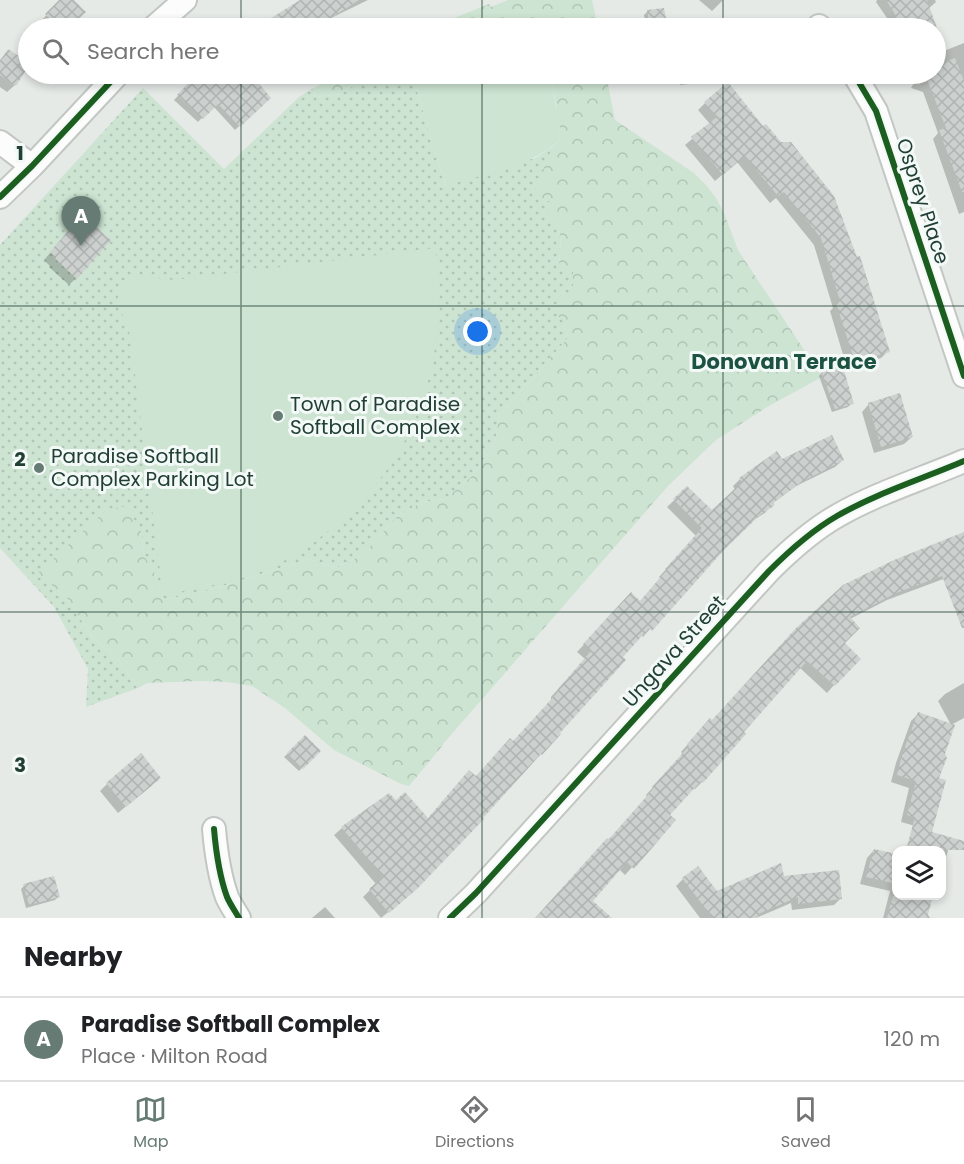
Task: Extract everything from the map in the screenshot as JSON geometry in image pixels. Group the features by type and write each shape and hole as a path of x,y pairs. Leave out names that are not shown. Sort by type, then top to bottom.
{"street":[{"path":"164,18 185,0"},
{"path":"0,197 109,84"},
{"name":"Osprey Place","path":"860,84 876,111 964,376"},
{"path":"0,142 32,166"},
{"name":"Ungava Street","path":"450,918 476,893 788,552 810,534 864,502 964,461"},
{"path":"214,829 221,877 228,898 239,918"}],"green space":[{"path":"508,0 592,0 596,18 454,18 489,4 491,7"},
{"path":"321,84 356,84 340,94 317,97 310,90"},
{"path":"356,84 415,84 445,185 535,158 552,147 548,191 553,217 560,234 559,263 573,272 573,290 565,324 567,339 499,416 495,443 471,477 445,499 422,502 397,517 362,555 336,568 309,559 210,590 163,600 157,578 144,555 141,532 93,522 39,573 68,599 92,637 119,661 138,688 86,707 88,669 54,607 0,548 0,245 143,88 224,169 299,97 310,90 317,97 340,94"},
{"path":"415,84 552,84 556,108 563,116 558,133 560,140 548,150 520,164 445,185"},
{"path":"552,84 608,84 615,120 694,173 716,198 738,250 822,377 767,407 716,440 668,486 409,786 334,750 286,709 252,686 201,681 147,683 138,688 119,661 92,637 68,599 38,573 108,509 127,506 141,532 144,555 157,578 163,600 210,590 309,559 336,568 362,555 397,517 422,502 445,499 471,477 495,443 499,416 567,339 565,324 556,313 558,297 573,290 573,272 559,264 560,232 547,211 550,201 545,201 535,191 552,147 560,140 558,133 560,127"},
{"name":"Town of Paradise Softball Complex","path":"435,248 439,303 435,350 430,373 416,417 384,474 344,517 293,556 247,576 163,595 130,335 118,303 118,291 130,278 139,276 174,280"}],"building":[{"path":"59,0 74,0 86,12 80,18 49,18 45,14"},
{"path":"300,0 359,0 331,18 271,18"},
{"path":"886,0 927,0 933,18 897,18"},
{"path":"664,8 666,18 648,18 647,10"},
{"path":"8,49 18,56 16,86 0,75 0,61"},
{"path":"955,58 964,81 964,192 962,192 939,130 946,128 929,84 946,84 946,61"},
{"path":"187,84 259,84 271,98 240,127 218,104 203,119 177,95"},
{"path":"726,84 730,84 763,126 766,124 781,142 791,142 834,196 857,257 860,256 890,352 855,362 836,303 840,301 821,238 784,192 778,196 745,156 723,175 691,137 717,117 704,102"},
{"path":"82,215 111,240 77,279 50,252"},
{"path":"842,364 854,404 835,409 821,371"},
{"path":"900,393 913,437 881,447 868,403"},
{"path":"832,435 844,460 805,480 774,502 774,506 761,514 723,551 652,631 649,628 623,657 626,660 484,819 417,889 389,913 369,889 383,876 341,827 389,793 396,800 405,792 428,818 469,770 476,776 510,738 513,741 558,692 558,689 591,651 583,644 631,592 640,601 702,528 673,499 687,486 712,510 742,482 739,478 777,451 782,459"},
{"path":"964,532 964,628 962,628 942,576 896,593 850,617 860,628 845,643 861,659 835,686 807,661 744,732 746,734 703,783 701,781 670,815 676,820 634,869 627,862 593,901 612,918 535,918 653,789 652,787 689,746 687,744 710,718 712,720 796,628 843,585 894,560"},
{"path":"918,712 955,725 945,754 947,758 939,778 946,780 932,832 964,841 964,850 946,850 946,846 907,846 915,817 907,815 916,781 897,775"},
{"path":"305,735 321,751 303,769 287,753"},
{"path":"141,753 161,778 126,807 106,783"},
{"path":"874,849 892,853 892,883 866,877"},
{"path":"781,863 784,876 839,870 842,899 798,904 798,897 758,914 757,918 713,918 682,878 698,866 717,891"},
{"path":"54,876 60,897 29,905 23,884"},
{"path":"892,900 932,900 927,918 887,918"}],"cycle path":[{"path":"0,197 109,84"},
{"path":"860,84 876,111 964,376"},
{"path":"450,918 476,893 769,571 792,549 818,528 852,508 964,461"},
{"path":"214,829 224,889 239,918"}],"place":[{"name":"Paradise Softball Complex","path":"81,246"},
{"name":"Town of Paradise Softball Complex","path":"278,416"},
{"name":"Paradise Softball Complex Parking Lot","path":"39,468"}],"district":[{"name":"Donovan Terrace","path":"784,362"}]}
